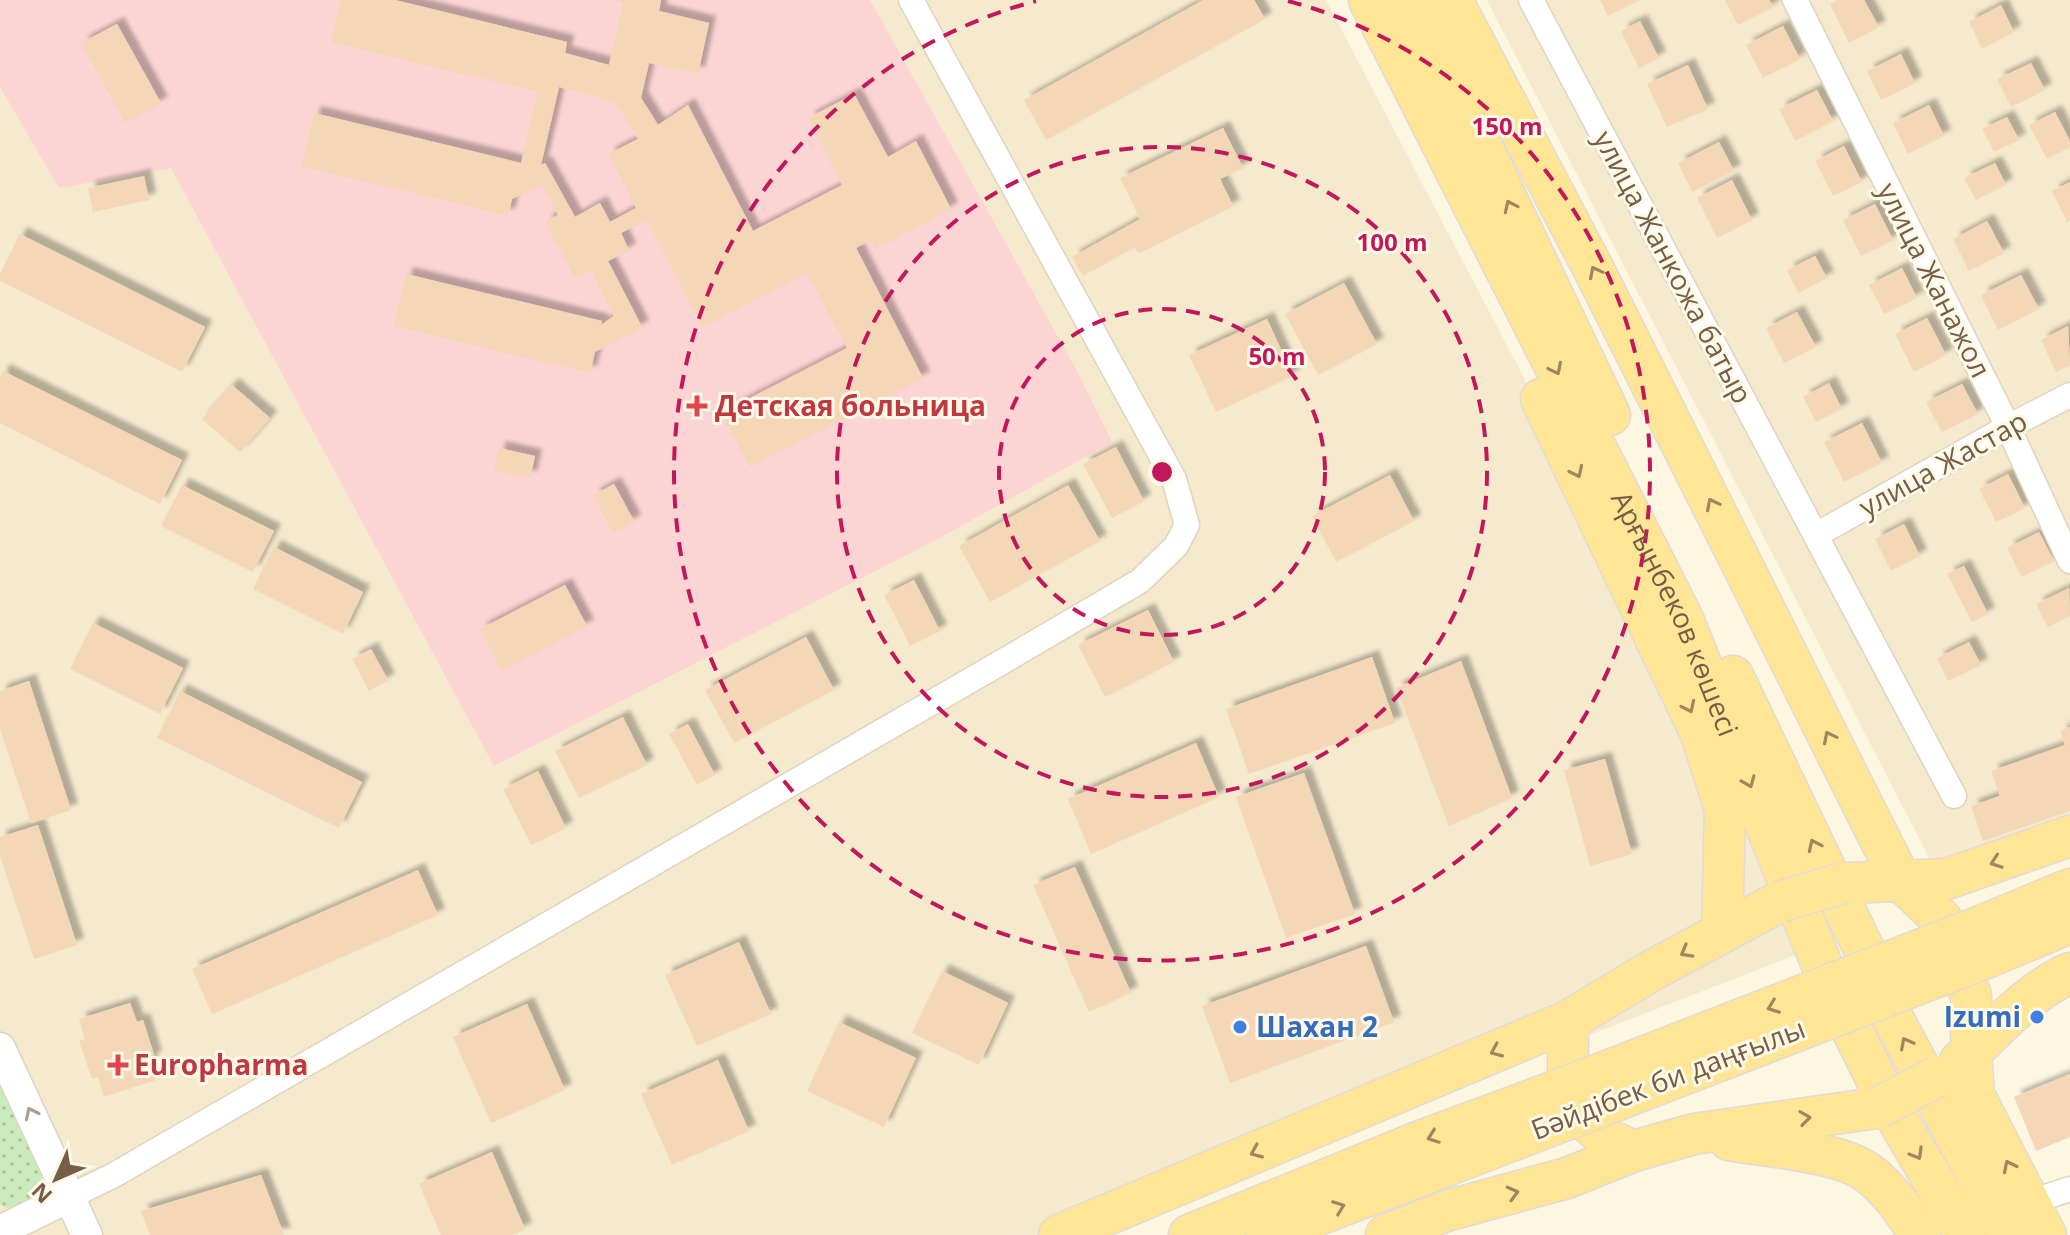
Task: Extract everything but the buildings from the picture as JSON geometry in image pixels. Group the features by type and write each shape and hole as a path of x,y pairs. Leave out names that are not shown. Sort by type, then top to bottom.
{"main road":[{"path":"1345,0 1583,484 1701,734 1725,809 1722,932"},
{"name":"Арғынбеков көшесі","path":"1369,0 1683,619 1830,985 1889,1105 1965,1235"},
{"name":"Арғынбеков көшесі","path":"1412,0 1872,966 1888,1009 2027,1224"},
{"path":"1452,0 1594,270 1901,881 1942,920 1971,996 1974,1095 2027,1224"},
{"path":"1059,1235 1568,1021 1779,902 1843,883 1947,879 2070,836"},
{"path":"1983,942 2070,889"},
{"path":"1565,1104 1983,942 2070,923"},
{"path":"1386,1235 1446,1211 1567,1178 1634,1151 1694,1134 1877,1108 1937,1077 1971,1053 1992,1031 2055,979 2070,973"},
{"path":"1568,1021 1568,1095 1576,1111 1605,1138 1634,1151"},
{"name":"Бәйдібек би даңғылы","path":"1189,1235 1418,1142 1565,1104"},
{"name":"Бәйдібек би даңғылы","path":"1266,1235 1565,1104"},
{"path":"1694,1134 1838,1159 1867,1172 1899,1204 1920,1235"}],"street":[{"path":"0,1231 114,1175 1002,662 1140,581 1176,546 1187,525 1174,479 911,0"},
{"name":"улица Жанкожа батыр","path":"1531,0 1954,796"},
{"name":"улица Жанажол","path":"1795,0 2008,427 2070,561"},
{"name":"улица Жастар","path":"1816,535 2070,395"},
{"path":"0,1048 87,1235"},
{"path":"2027,1224 2070,1189"}],"shaded area":[{"path":"0,0 1326,0 1821,945 1075,1235 0,1235"},
{"name":"Детская больница","path":"0,0 870,0 1077,371 1112,442 934,541 494,766 171,168 59,188 0,87"},
{"path":"1487,0 2070,0 2070,815 1936,871"}],"green space":[{"path":"0,1030 47,1173 46,1185 32,1200 7,1208 0,1204"}],"place":[{"name":"Детская больница","path":"697,406"},
{"name":"Izumi","path":"2037,1017"},
{"name":"Шахан 2","path":"1240,1027"},
{"name":"Europharma","path":"118,1065"}]}
